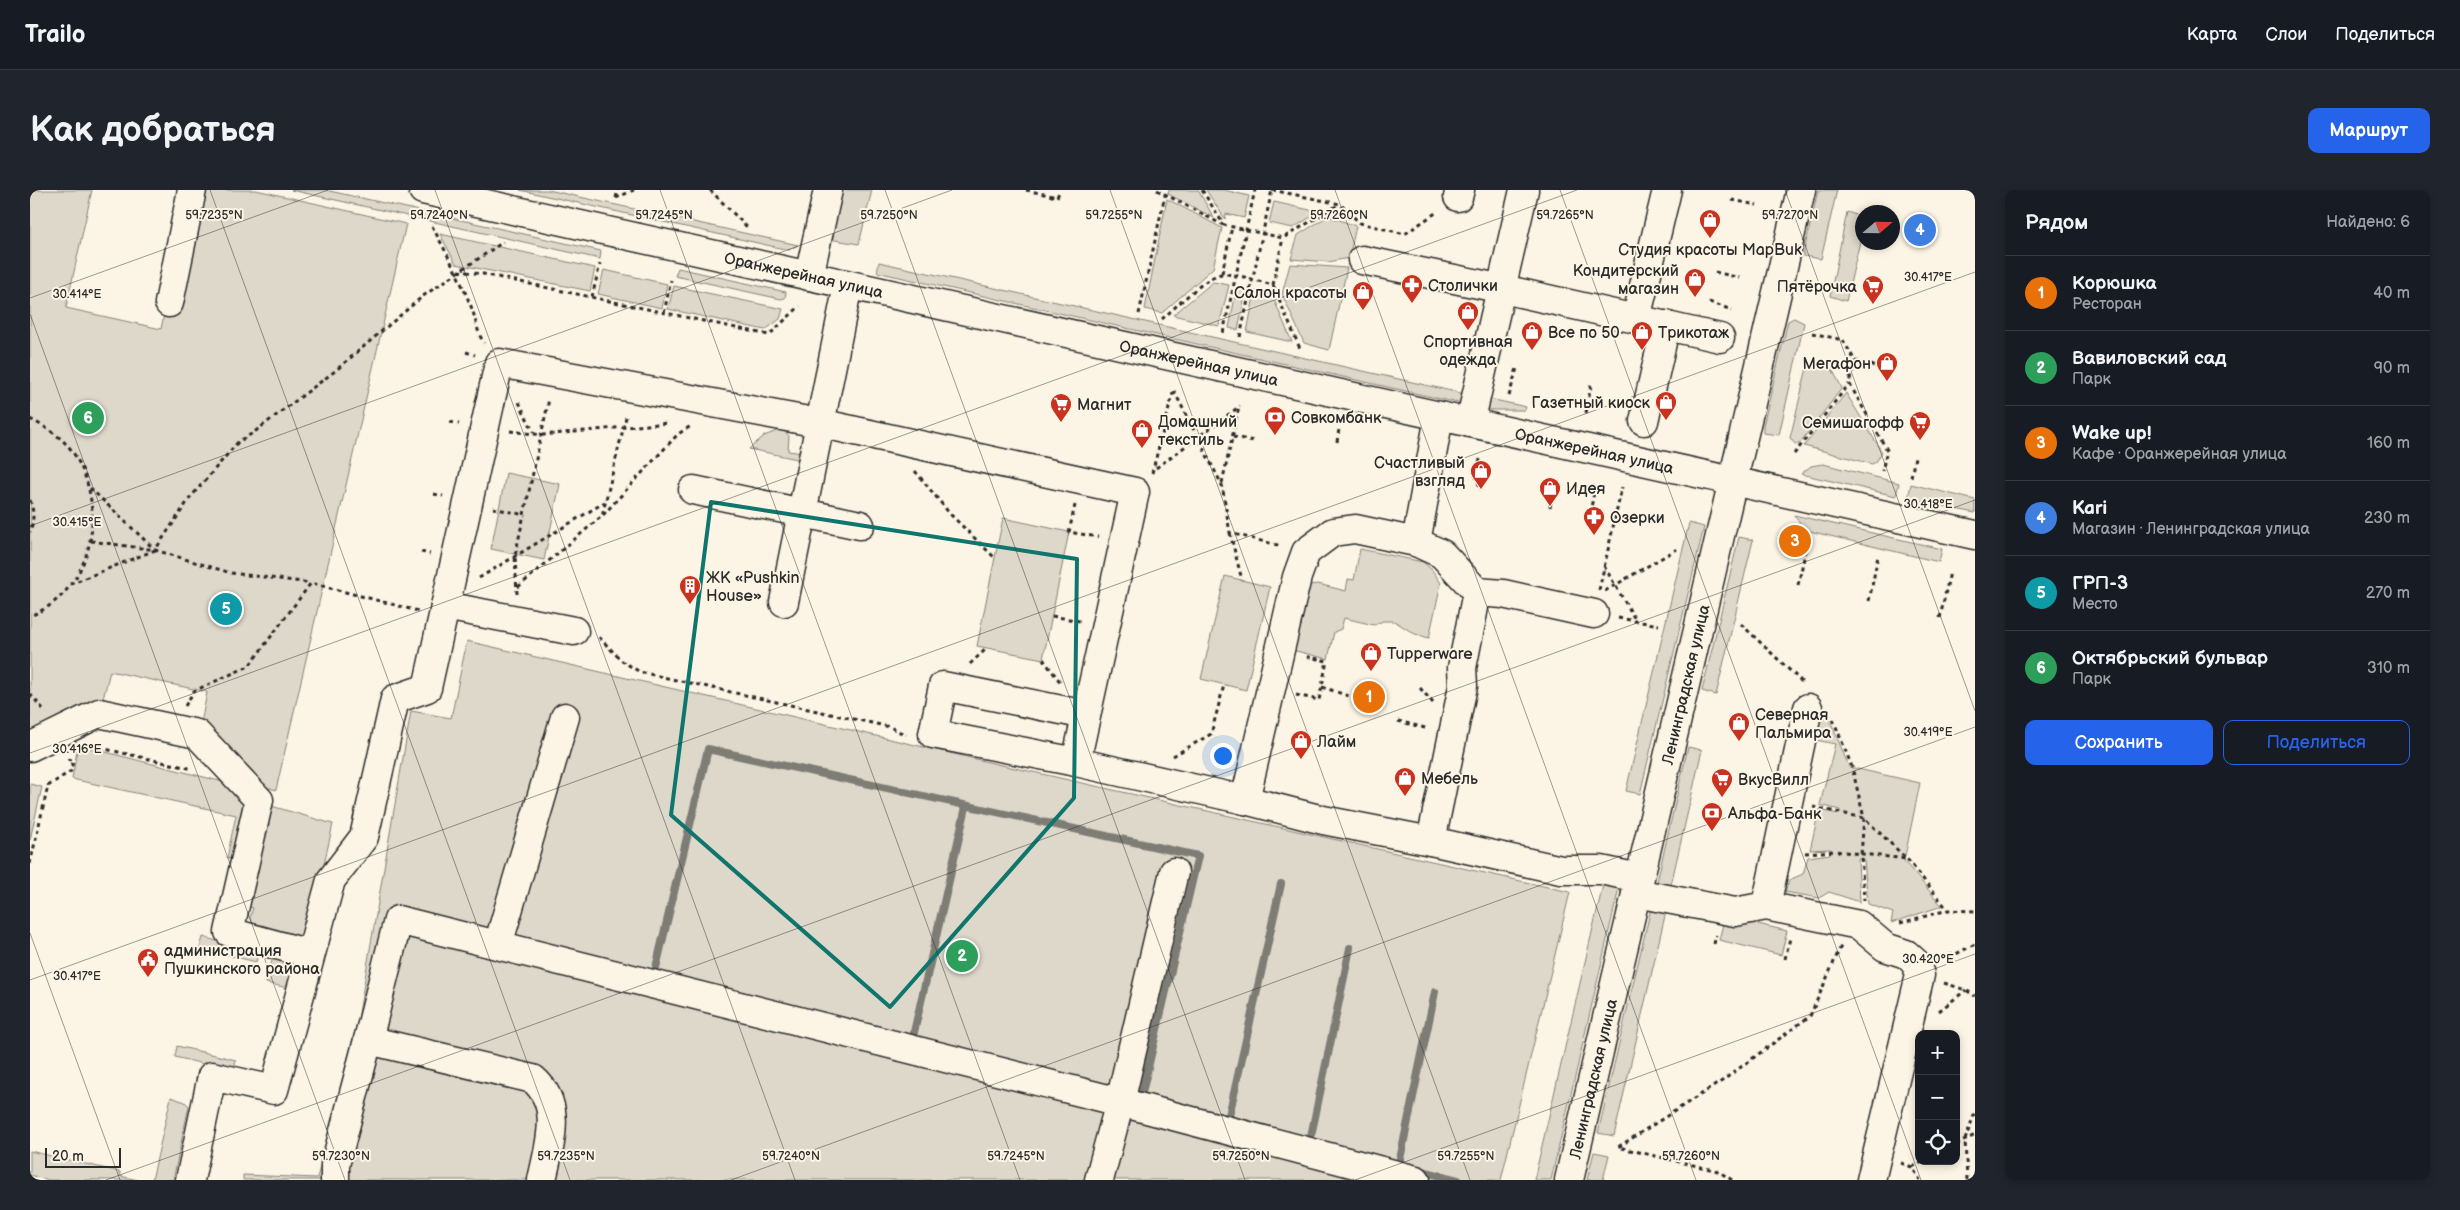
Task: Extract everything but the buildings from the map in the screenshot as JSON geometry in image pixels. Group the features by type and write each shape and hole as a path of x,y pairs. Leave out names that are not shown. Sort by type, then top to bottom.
{"street":[{"path":"169,303 192,190"},
{"name":"Оранжерейная улица","path":"423,190 1975,535"},
{"path":"809,276 828,190"},
{"path":"1470,424 1503,289 1524,190"},
{"path":"1636,319 1667,190"},
{"name":"Ленинградская улица","path":"1569,1180 1800,190"},
{"path":"1362,260 1503,289 1720,338"},
{"path":"784,602 848,285"},
{"path":"1644,421 1666,325"},
{"path":"190,1180 212,1076 274,1090 331,880 364,837 395,699 427,688 499,363 820,423 1135,492 1076,762"},
{"path":"1416,542 1439,417"},
{"path":"693,490 860,525"},
{"path":"1245,800 1296,577 1306,552 1333,532 1355,529 1416,542 1442,554 1477,592 1503,594 1594,614"},
{"path":"1431,840 1462,686 1462,668 1477,592"},
{"path":"444,607 574,631"},
{"path":"1086,715 943,686 933,734 1076,762 1245,800 1323,820 1431,840 1561,870 1601,870 1638,885 1735,912 1766,906 1855,924 1885,947 1906,954 1918,969 1871,1180"},
{"path":"1766,906 1788,802 1816,704"},
{"path":"30,748 99,713 197,734 259,800 229,932 310,954"},
{"path":"498,945 565,717"},
{"path":"1099,1180 1120,1102 1174,872"},
{"path":"335,1180 335,1165 398,920 1120,1102 1416,1180"},
{"path":"368,1040 533,1079 542,1087 549,1100 552,1114 552,1130 542,1180"}],"path":[{"path":"618,190 616,198 634,190"},
{"path":"710,190 747,227"},
{"path":"1026,190 1057,197 1060,190"},
{"path":"1157,190 1165,192 1224,225 1283,238 1340,204"},
{"path":"1202,190 1224,225"},
{"path":"1223,333 1255,190"},
{"path":"1240,337 1272,190 1340,204 1360,223 1405,234 1459,194"},
{"path":"1139,314 1165,192"},
{"path":"1732,200 1757,205"},
{"path":"432,226 457,271 476,319 477,333 499,363"},
{"path":"1222,273 1232,227"},
{"path":"1283,238 1273,284 1301,350"},
{"path":"70,584 155,550 190,498 238,442 253,433 335,371 422,296 503,242"},
{"path":"592,297 600,264"},
{"path":"457,271 484,274 769,335 800,306"},
{"path":"1715,272 1740,278"},
{"path":"1162,320 1211,277 1222,273 1273,284"},
{"path":"664,313 672,280"},
{"path":"1709,302 1732,310"},
{"path":"1794,454 1849,383 1855,361 1843,340 1812,333"},
{"path":"1855,361 1874,366"},
{"path":"1509,396 1517,368"},
{"path":"512,619 518,587 515,556 543,435 553,373"},
{"path":"1849,383 1887,450 1882,471"},
{"path":"1586,413 1591,385"},
{"path":"602,516 622,428 634,388"},
{"path":"1135,492 1148,480 1155,468 1174,391 1222,485 1230,533 1242,580"},
{"path":"518,587 602,516 678,434 720,404"},
{"path":"1155,468 1240,406 1222,485"},
{"path":"1276,429 1279,415"},
{"path":"30,419 51,430 71,450 85,473 94,510 91,541 81,568 58,597 30,616"},
{"path":"484,430 543,435 671,423"},
{"path":"1337,442 1339,429"},
{"path":"1233,437 1254,441"},
{"path":"900,441 911,466 931,493 995,558"},
{"path":"1911,477 1915,457"},
{"path":"1480,459 1476,476 1481,490"},
{"path":"1550,507 1555,478"},
{"path":"1080,480 1069,532 1124,542"},
{"path":"1590,513 1595,487"},
{"path":"1622,487 1597,596 1677,548"},
{"path":"90,488 155,550"},
{"path":"30,500 33,507 33,524 30,532"},
{"path":"91,541 155,550 231,573 311,583 444,607 515,556 605,502"},
{"path":"1230,533 1306,552"},
{"path":"1798,585 1808,540"},
{"path":"1869,601 1878,556"},
{"path":"1604,566 1636,621"},
{"path":"1940,618 1950,572"},
{"path":"172,729 194,691 249,666 311,583"},
{"path":"1594,614 1659,625"},
{"path":"1732,1180 1718,1171 1618,1147 1722,1081 1810,1016 1855,924 1864,901 1861,855 1864,818 1852,767 1816,704 1741,624"},
{"path":"574,631 581,626 593,626 603,642 622,661 640,672 890,727 913,739 928,737 933,734"},
{"path":"1271,689 1319,700 1327,661 1280,651"},
{"path":"1138,776 1211,734 1224,685"},
{"path":"1322,687 1355,698"},
{"path":"90,746 240,780"},
{"path":"30,864 48,786 71,771 73,760 67,759"},
{"path":"1788,802 1864,818 1907,859 1948,910"},
{"path":"1777,855 1835,851 1907,859"},
{"path":"1885,947 1892,925 1948,910 1975,911"},
{"path":"1918,969 1956,954 1975,944"},
{"path":"1918,969 1966,990 1975,996"},
{"path":"1967,1180 1965,1140 1975,1112"},
{"path":"1960,1143 1975,1136"},
{"path":"1912,1168 1917,1165"}],"highlighted area":[{"path":"711,502 1077,559 1074,798 890,1007 671,815"}],"shaded area":[{"path":"30,190 92,190 66,308 161,329 190,190 256,190 406,224 276,790 256,784 201,724 207,692 110,671 103,699 30,734"},
{"path":"291,190 325,190 601,251 600,259"},
{"path":"520,190 548,190 798,245 789,250"},
{"path":"835,190 872,190 859,244 829,239"},
{"path":"1169,190 1198,190 1214,218 1168,194"},
{"path":"1206,190 1224,190 1249,196 1244,218 1226,214 1225,219"},
{"path":"1818,190 1837,190 1821,259 1803,256"},
{"path":"1167,199 1222,228 1213,268 1162,313 1145,309"},
{"path":"1274,202 1319,212 1293,228 1269,223"},
{"path":"1847,212 1855,215 1855,250 1858,250 1846,301 1830,296"},
{"path":"1328,216 1356,226 1349,258 1328,262 1291,259 1298,235"},
{"path":"440,234 595,268 590,291 456,264"},
{"path":"879,262 1465,394 1463,404 877,272"},
{"path":"1290,264 1347,268 1329,350 1304,343 1282,294"},
{"path":"678,268 786,292 785,298 781,299 675,276"},
{"path":"604,270 667,284 662,308 598,294"},
{"path":"1213,282 1229,285 1219,326 1173,315"},
{"path":"674,286 783,309 780,319 765,330 668,309"},
{"path":"1237,287 1246,290 1238,330 1229,328"},
{"path":"1255,291 1272,295 1292,342 1247,332"},
{"path":"1794,318 1804,323 1779,435 1763,433 1763,426 1788,321"},
{"path":"1817,362 1832,369 1842,388 1799,444 1795,444 1790,438 1807,368"},
{"path":"1846,393 1882,452 1876,462 1872,464 1804,446"},
{"path":"1490,399 1526,407 1525,410 1488,410"},
{"path":"782,429 789,436 788,451 803,453 802,460 749,449 764,436"},
{"path":"1823,464 1899,483 1896,496 1801,474 1811,466"},
{"path":"506,473 560,484 544,560 491,549"},
{"path":"1911,484 1975,500 1975,513 1908,499"},
{"path":"1794,515 1942,549 1939,562 1805,530"},
{"path":"1003,518 1069,532 1043,659 977,646"},
{"path":"1689,523 1704,527 1640,794 1626,791"},
{"path":"1739,537 1753,540 1716,695 1702,691"},
{"path":"1360,549 1423,562 1432,570 1441,583 1429,638 1415,634 1394,621 1383,621 1374,625 1344,618 1341,629 1334,632 1328,659 1292,650 1309,585 1318,584 1346,591 1348,579 1354,580"},
{"path":"1225,576 1270,587 1246,690 1201,679"},
{"path":"467,641 997,764 1570,892 1501,1180 243,1180 243,1175 317,1178 358,1019 411,711 451,718"},
{"path":"1816,701 1826,710 1849,767 1920,783 1904,861 1942,906 1891,923 1893,913 1868,904 1864,860 1858,859 1860,902 1829,892 1819,898 1785,892 1789,880 1803,874 1808,857 1830,854 1831,849 1810,850 1819,810 1839,814 1840,810 1820,805 1835,744 1811,739"},
{"path":"78,745 243,787 248,800 239,861 227,858 236,815 72,779"},
{"path":"1688,747 1702,750 1670,889 1656,886"},
{"path":"30,784 42,787 30,840"},
{"path":"268,805 333,824 309,932 305,938 255,927 250,918 253,908 243,905"},
{"path":"1603,885 1619,888 1551,1180 1534,1180"},
{"path":"1651,908 1666,911 1614,1136 1598,1133"},
{"path":"1725,916 1787,931 1781,955 1719,940"},
{"path":"203,937 258,953 256,962 200,948"},
{"path":"273,957 290,962 297,969 288,988 266,983"},
{"path":"177,1046 236,1060 233,1071 175,1057"},
{"path":"171,1097 185,1102 189,1106 173,1180 152,1180"},
{"path":"30,1151 120,1172 120,1176 138,1180 49,1180 30,1175"},
{"path":"1594,1152 1609,1155 1603,1180 1587,1180"}],"waterway":[{"path":"654,976 708,749 1198,856 1141,1097 1146,1098"},
{"path":"914,1032 966,807"},
{"path":"1228,1120 1281,884"},
{"path":"1310,1141 1350,948"},
{"path":"1399,1164 1435,992"},
{"path":"1418,1170 1458,1180"}],"place":[{"name":"Kari","path":"1920,230"},
{"name":"Студия красоты MapBuk","path":"1710,239"},
{"name":"Кондитерский магазин","path":"1695,298"},
{"name":"Столички","path":"1412,304"},
{"name":"Пятёрочка","path":"1873,305"},
{"name":"Салон красоты","path":"1363,311"},
{"name":"Спортивная одежда","path":"1468,331"},
{"name":"Все по 50","path":"1532,351"},
{"name":"Трикотаж","path":"1642,351"},
{"name":"Мегафон","path":"1887,382"},
{"name":"Октябрьский бульвар","path":"88,418"},
{"name":"Газетный киоск","path":"1666,421"},
{"name":"Магнит","path":"1061,423"},
{"name":"Совкомбанк","path":"1275,436"},
{"name":"Семишагофф","path":"1920,441"},
{"name":"Домашний текстиль","path":"1142,449"},
{"name":"Счастливый взгляд","path":"1481,490"},
{"name":"Идея","path":"1550,507"},
{"name":"Озерки","path":"1594,536"},
{"name":"Wake up!","path":"1795,541"},
{"name":"ЖК «Pushkin House»","path":"690,605"},
{"name":"ГРП-3","path":"226,609"},
{"name":"Tupperware","path":"1371,672"},
{"name":"Корюшка","path":"1369,697"},
{"name":"Северная Пальмира","path":"1739,742"},
{"name":"Лайм","path":"1301,760"},
{"name":"Мебель","path":"1405,797"},
{"name":"ВкусВилл","path":"1722,798"},
{"name":"Альфа-Банк","path":"1712,832"},
{"name":"Вавиловский сад","path":"962,956"},
{"name":"администрация Пушкинского района","path":"148,978"}]}
